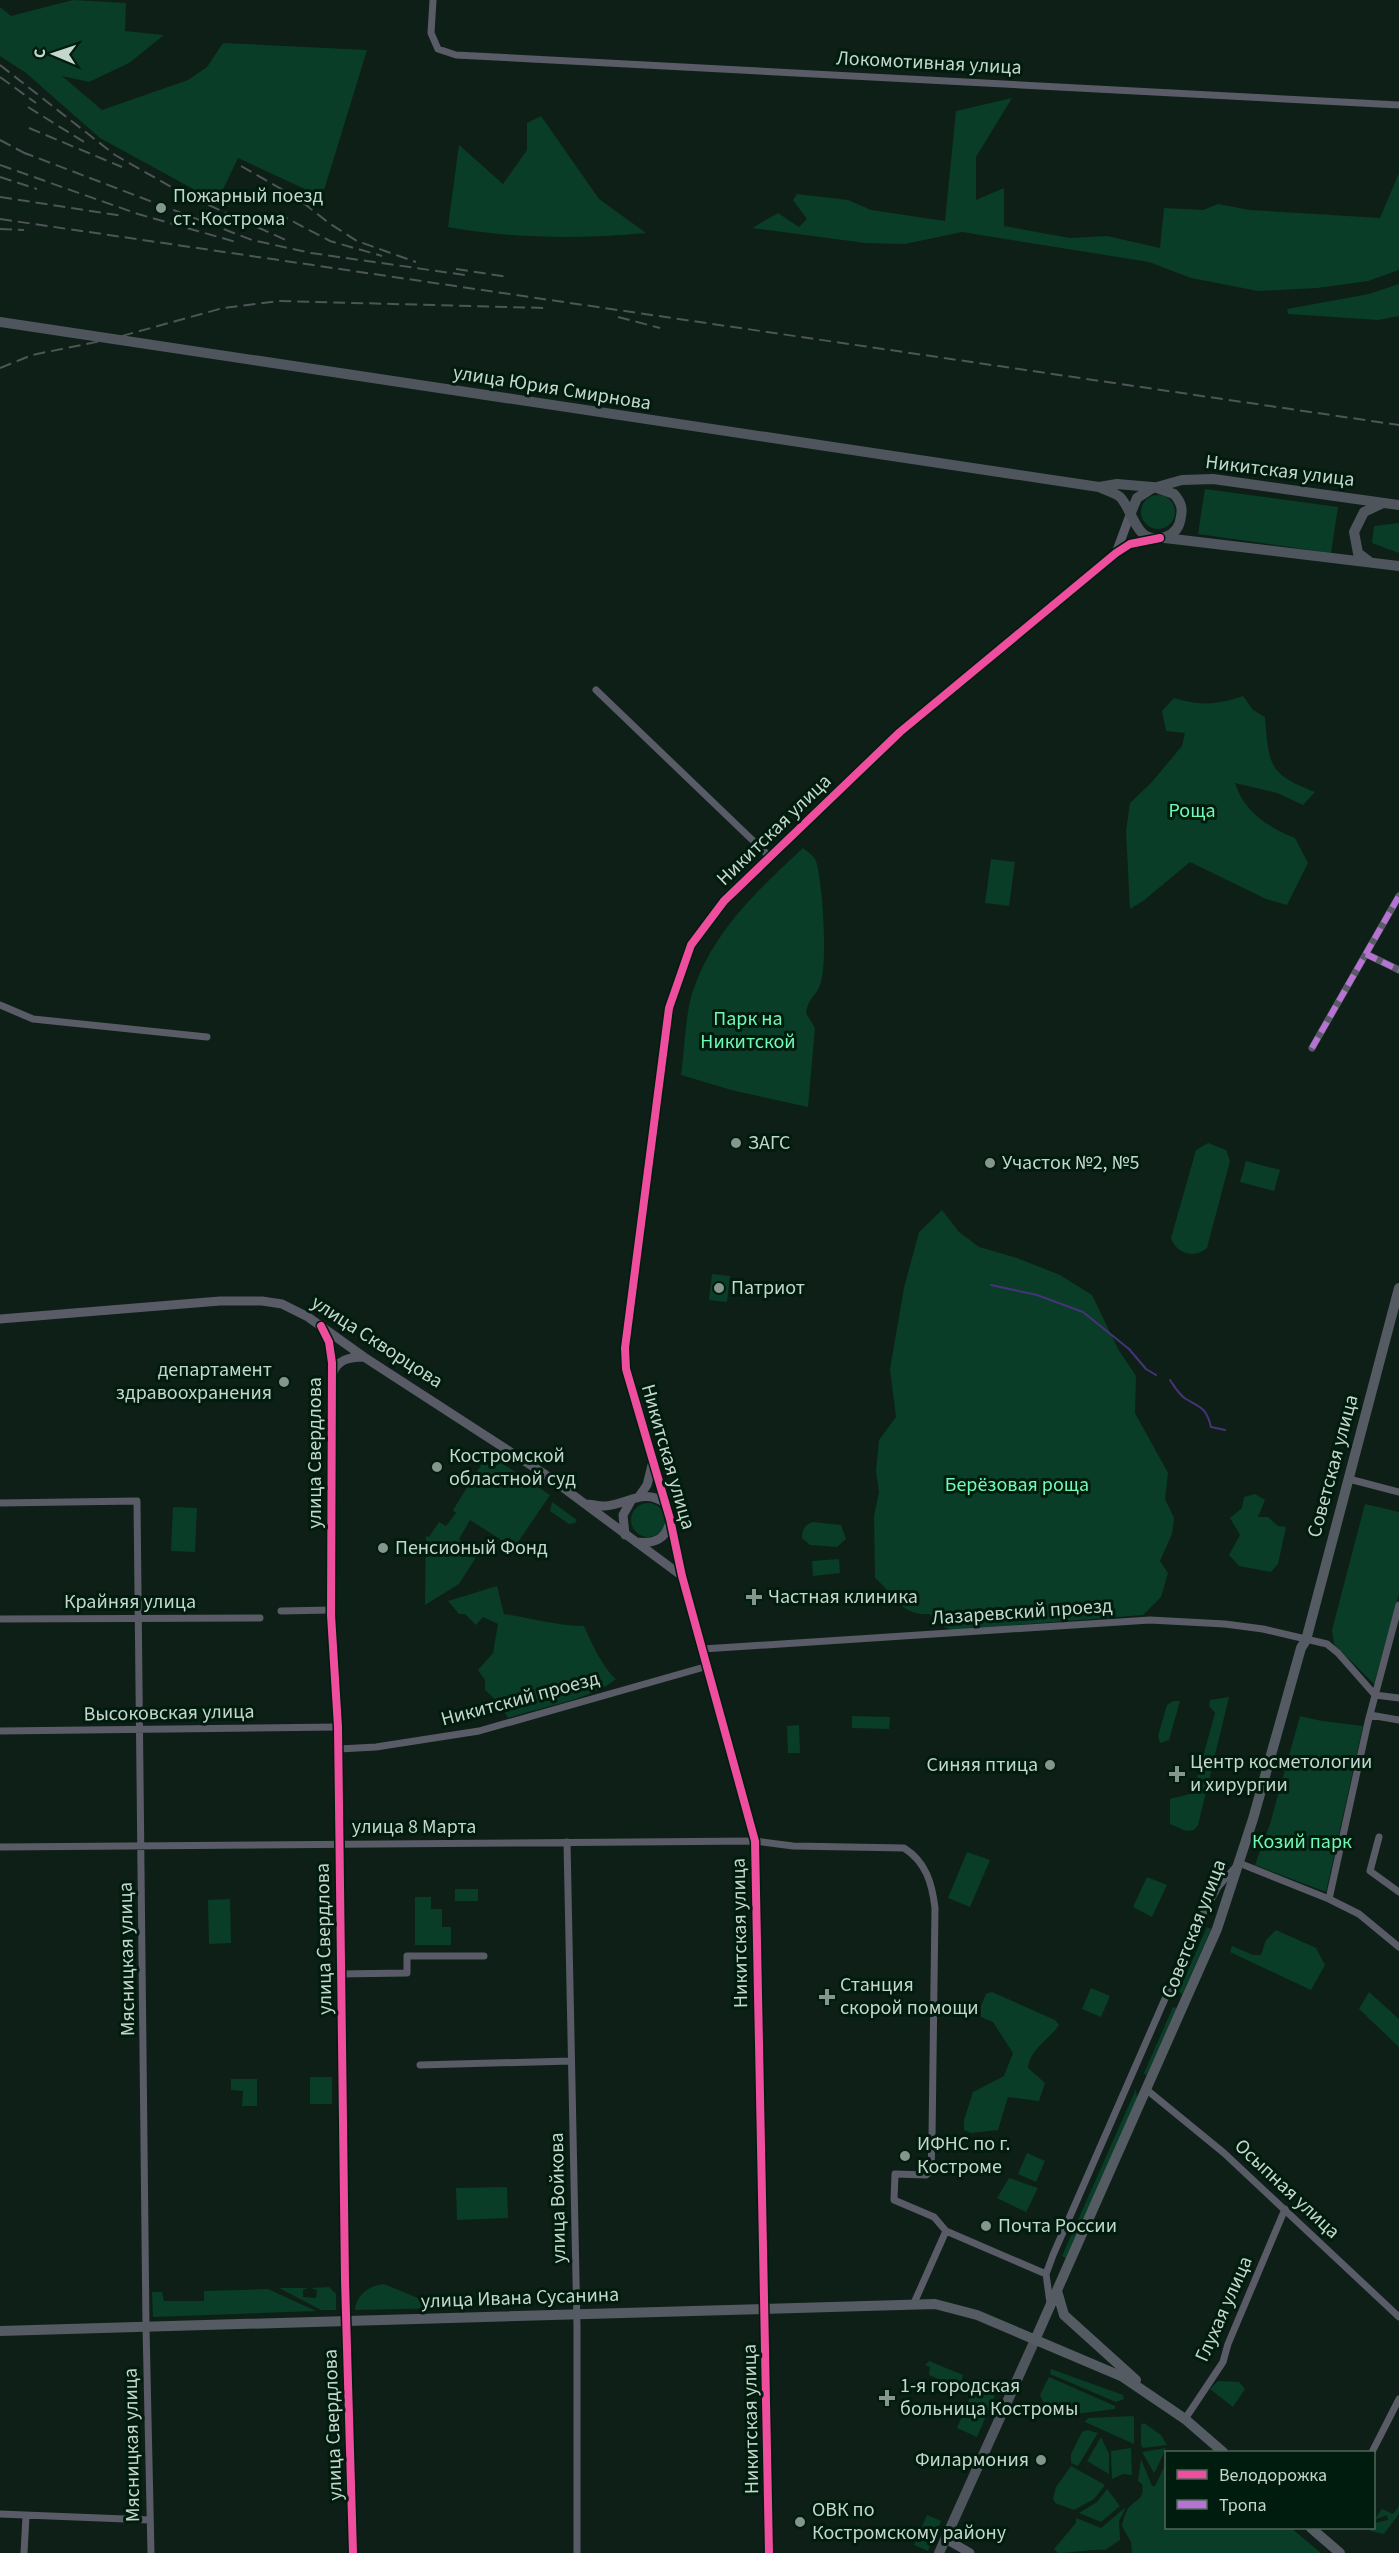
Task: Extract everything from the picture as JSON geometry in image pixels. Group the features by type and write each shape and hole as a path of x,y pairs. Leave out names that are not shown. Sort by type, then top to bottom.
{"main road":[{"name":"улица Юрия Смирнова","path":"0,322 1098,487"},
{"name":"Никитская улица","path":"1098,487 1117,484 1156,487 1182,480 1212,479 1399,505"},
{"path":"1098,487 1116,494 1126,504 1139,531 1161,538 1399,566"},
{"path":"1130,515 1137,498 1156,487 1174,494 1182,511 1178,528 1171,535 1161,538"},
{"path":"1373,563 1358,552 1354,532 1364,512 1386,502"},
{"name":"Советская улица","path":"939,2553 1217,1929 1239,1863 1301,1648 1306,1640 1399,1288"},
{"path":"1057,2289 1057,2298 1064,2315 1144,2389 1185,2419 1222,2451"},
{"name":"улица Ивана Сусанина","path":"0,2331 914,2303 949,2305 962,2309 1123,2377 1144,2389"},
{"path":"1316,2529 1340,2553"}],"street":[{"name":"Локомотивная улица","path":"433,0 431,33 438,49 456,55 1399,105"},
{"path":"1116,553 1130,515"},
{"path":"1116,553 1130,544 1161,538"},
{"name":"Никитская улица","path":"769,2553 756,1841 682,1576 670,1519 626,1369 625,1348 669,1008 692,945 724,901 900,732 1116,553"},
{"path":"597,690 770,857"},
{"path":"1312,1048 1399,896"},
{"path":"1366,954 1399,970"},
{"path":"0,1005 33,1019 207,1038"},
{"name":"улица Скворцова","path":"0,1319 220,1301 262,1301 297,1310 364,1358 465,1421 583,1503 682,1576"},
{"name":"улица Свердлова","path":"321,1326 330,1352 332,1377 332,1610 339,1749 346,2321 353,2553"},
{"path":"332,1377 334,1368 344,1360 350,1354 346,1343 335,1342 330,1352 335,1359 344,1360 364,1358"},
{"path":"625,1535 623,1515 647,1485 653,1463"},
{"path":"1349,1479 1399,1492"},
{"path":"583,1503 606,1506 636,1497 657,1497 665,1503"},
{"name":"Мясницкая улица","path":"0,1503 137,1501 146,2327 151,2553"},
{"path":"635,1542 655,1542 662,1539 668,1530 670,1519"},
{"path":"1329,1899 1370,1715 1399,1605"},
{"path":"281,1611 332,1610"},
{"name":"Крайняя улица","path":"0,1619 260,1618"},
{"name":"Лазаревский проезд","path":"703,1649 1150,1620 1225,1624 1263,1629 1327,1644 1338,1653 1366,1688"},
{"name":"Никитский проезд","path":"339,1749 376,1747 479,1731 708,1666"},
{"path":"1366,1688 1399,1698"},
{"path":"1366,1688 1373,1704"},
{"path":"1370,1715 1399,1720"},
{"name":"Высоковская улица","path":"0,1731 338,1727"},
{"path":"1379,1837 1370,1871 1399,1892"},
{"name":"улица 8 Марта","path":"0,1847 756,1841 785,1846 904,1848 918,1857 927,1874 935,1908 931,2172 926,2175 895,2174 894,2200 933,2217 946,2231"},
{"name":"улица Войкова","path":"567,1842 577,2315 577,2553"},
{"path":"1050,2305 1046,2274 1199,1921 1218,1887 1239,1863 1329,1899 1359,1914 1399,1947"},
{"path":"341,1974 407,1973 407,1956 484,1956"},
{"path":"420,2065 571,2061"},
{"name":"Осыпная улица","path":"1147,2090 1224,2153 1399,2317"},
{"name":"Глухая улица","path":"1185,2419 1223,2362 1228,2344 1285,2209"},
{"path":"914,2303 946,2231 1046,2274"},
{"path":"1373,2451 1399,2399"},
{"path":"0,2514 150,2520"},
{"path":"24,2553 26,2516"},
{"path":"946,2539 970,2553"}],"green space":[{"path":"73,0 126,3 125,31 164,35 129,63 89,82 62,76 102,110 188,80 207,67 223,43 367,50 325,187 320,196 238,158 217,202 100,138 26,73 0,56 0,7 11,16"},
{"path":"1012,98 976,157 976,200 1004,188 1004,226 1070,238 1107,236 1160,248 1164,208 1203,210 1218,204 1250,210 1380,218 1399,173 1399,270 1368,281 1317,288 1258,291 1191,278 1149,262 962,232 905,244 865,243 752,228 778,213 799,227 807,219 793,200 797,194 848,200 871,210 945,221 956,111"},
{"path":"541,116 599,199 646,233 546,237 497,234 448,227 459,145 503,184 527,150 527,123"},
{"path":"1399,284 1399,316 1378,320 1288,314 1287,309 1369,294"},
{"path":"1205,489 1338,507 1331,553 1198,534"},
{"path":"1158,495 1170,500 1175,512 1170,524 1158,529 1146,524 1141,512 1146,500"},
{"path":"1399,523 1399,553 1372,543 1374,526"},
{"name":"Роща","path":"1243,696 1253,710 1265,717 1270,757 1274,766 1288,779 1315,792 1303,805 1277,793 1235,783 1244,802 1258,817 1295,838 1308,863 1287,905 1266,899 1190,862 1130,909 1126,831 1130,803 1151,783 1182,746 1185,733 1166,731 1162,711 1174,698 1208,703"},
{"name":"Парк на Никитской","path":"803,848 815,859 819,872 824,943 820,985 806,1013 815,1028 808,1107 735,1091 681,1075 689,1008 703,967 714,947 740,911"},
{"path":"991,859 1015,862 1009,906 985,903"},
{"path":"1208,1143 1226,1150 1230,1161 1207,1248 1197,1253 1186,1253 1177,1248 1171,1238 1196,1150"},
{"path":"1246,1161 1280,1170 1274,1191 1240,1182"},
{"name":"Берёзовая роща","path":"942,1210 959,1232 979,1247 1017,1258 1060,1275 1092,1295 1118,1349 1136,1376 1135,1413 1168,1473 1165,1499 1174,1518 1172,1534 1160,1561 1168,1573 1161,1597 1143,1615 951,1630 934,1621 930,1614 920,1614 905,1608 875,1578 874,1516 879,1492 876,1471 879,1440 896,1417 890,1369 904,1288 919,1232"},
{"name":"Патриот","path":"712,1274 730,1276 727,1302 709,1300"},
{"path":"488,1454 550,1495 514,1548 470,1520 459,1539 473,1549 475,1559 459,1584 425,1605 426,1536 429,1537 439,1522 446,1526 456,1513 453,1510"},
{"path":"1255,1494 1265,1500 1258,1517 1268,1517 1278,1526 1286,1527 1278,1564 1271,1572 1239,1566 1229,1555 1240,1535 1230,1518 1242,1508 1244,1497"},
{"path":"552,1502 577,1520 575,1523 569,1524 550,1511"},
{"path":"648,1503 660,1508 665,1520 660,1532 648,1537 636,1532 631,1520 636,1508"},
{"path":"1365,1504 1399,1512 1399,1594 1374,1684 1334,1644 1332,1630"},
{"path":"173,1507 197,1508 195,1552 171,1551"},
{"path":"813,1522 841,1525 846,1539 837,1547 810,1545 802,1538 802,1535 804,1528"},
{"path":"839,1559 840,1573 813,1576 812,1561"},
{"path":"497,1586 504,1614 584,1626 602,1662 616,1679 579,1698 508,1718 502,1706 485,1690 485,1680 478,1670 493,1653 498,1624 483,1617 476,1625 465,1614 459,1614 448,1601"},
{"path":"1229,1697 1198,1825 1194,1830 1186,1831 1170,1824 1170,1799 1193,1793 1215,1713 1209,1706 1210,1700"},
{"path":"1173,1701 1180,1701 1169,1740 1160,1743 1158,1736 1167,1705"},
{"path":"852,1716 890,1717 889,1729 852,1728"},
{"name":"Козий парк","path":"1300,1716 1363,1726 1326,1892 1255,1865 1270,1824"},
{"path":"799,1725 800,1753 788,1753 787,1726"},
{"path":"967,1852 990,1860 970,1907 948,1898"},
{"path":"1147,1877 1167,1885 1152,1917 1133,1907"},
{"path":"455,1889 478,1889 478,1901 455,1901"},
{"path":"415,1897 431,1897 431,1909 442,1909 442,1927 451,1927 451,1945 415,1945"},
{"path":"230,1899 231,1943 209,1944 208,1900"},
{"path":"1207,1927 1211,1929 1182,1995 1179,1991"},
{"path":"1276,1930 1316,1948 1325,1965 1311,1990 1230,1952 1232,1946 1253,1955 1261,1955 1266,1940"},
{"path":"1091,1988 1110,1996 1101,2017 1082,2009"},
{"path":"992,1992 1055,2020 1059,2025 1029,2061 1028,2068 1045,2083 1039,2101 1008,2097 998,2130 971,2133 964,2130 964,2120 973,2092 1004,2076 1013,2053 993,2022 981,2017 981,2006 986,1994"},
{"path":"1369,1992 1399,2019 1399,2047 1359,2009"},
{"path":"1173,2007 1177,2008 1146,2076 1144,2073"},
{"path":"310,2077 332,2077 332,2104 310,2104"},
{"path":"231,2079 257,2079 257,2106 242,2106 243,2091 231,2090"},
{"path":"1136,2089 1137,2098 1067,2259 1062,2256"},
{"path":"1027,2153 1045,2161 1036,2182 1018,2174"},
{"path":"1009,2178 1038,2188 1026,2212 997,2198"},
{"path":"507,2187 508,2218 457,2220 456,2188"},
{"path":"384,2284 442,2308 355,2310 361,2295 374,2286"},
{"path":"329,2287 336,2294 336,2310 321,2310 279,2288 308,2288 303,2290 303,2297 316,2298 317,2290 311,2288"},
{"path":"268,2289 316,2311 153,2317 152,2292 162,2292 164,2301 204,2301 204,2291"},
{"path":"929,2361 963,2375 960,2388 929,2375 930,2367 925,2365"},
{"path":"1051,2369 1123,2395 1124,2399 1116,2402 1050,2374"},
{"path":"1049,2377 1115,2406 1115,2409 1067,2415 1045,2406 1040,2395"},
{"path":"978,2378 999,2386 977,2437 957,2428"},
{"path":"1218,2381 1239,2382 1245,2389 1233,2407 1210,2389"},
{"path":"1134,2416 1134,2444 1085,2422 1088,2418"},
{"path":"1144,2423 1161,2435 1167,2445 1143,2448 1141,2425"},
{"path":"1087,2430 1098,2433 1078,2466 1071,2463 1071,2454 1082,2432"},
{"path":"1101,2437 1109,2454 1109,2474 1087,2461"},
{"path":"1131,2448 1132,2475 1123,2474 1112,2479 1111,2451"},
{"path":"1166,2448 1155,2472 1154,2473 1142,2452"},
{"path":"1141,2459 1152,2486 1155,2486 1165,2465 1165,2529 1292,2529 1321,2553 1132,2553 1131,2542 1122,2526 1129,2507 1140,2498 1142,2493 1142,2484 1138,2481"},
{"path":"1071,2466 1105,2485 1094,2499 1074,2510 1055,2503 1053,2499 1056,2487"},
{"path":"1107,2489 1120,2506 1101,2522 1079,2513 1097,2502"},
{"path":"1399,2506 1399,2514 1384,2534 1370,2531 1375,2529 1375,2523 1388,2520 1387,2515 1375,2520 1382,2509 1393,2514"},
{"path":"1126,2507 1119,2521 1120,2540 1105,2550 1058,2553 1054,2549 1076,2523 1076,2518 1101,2528"},
{"path":"927,2515 941,2521 928,2551 914,2545"}],"waterway":[{"path":"991,1285 1037,1295 1083,1312 1129,1349 1146,1369 1156,1375"},
{"path":"1170,1380 1181,1395 1205,1412 1211,1427 1225,1430"}],"railway":[{"path":"0,65 115,155 180,192 290,242"},
{"path":"0,77 36,103"},
{"path":"28,107 89,145"},
{"path":"29,128 122,167"},
{"path":"0,140 28,155"},
{"path":"22,152 252,240 311,253 465,275"},
{"path":"0,165 138,214 236,242"},
{"path":"241,166 297,198 357,241 416,262"},
{"path":"0,177 37,189"},
{"path":"0,197 123,216"},
{"path":"277,213 330,241 382,256"},
{"path":"0,219 1399,425"},
{"path":"0,229 24,230"},
{"path":"456,269 508,277"},
{"path":"0,368 32,355 111,339 223,308 279,301 546,308"},
{"path":"618,317 660,328"}],"marked path":[{"path":"1312,1048 1399,896"},
{"path":"1366,954 1399,970"}],"cycle path":[{"path":"769,2553 755,1841 682,1576 670,1519 626,1369 625,1348 669,1008 691,945 724,901 900,732 1116,553 1130,544 1160,538"},
{"path":"321,1326 329,1342 332,1363 331,1615 338,1727 345,2280 353,2553"}],"place":[{"name":"Пожарный поезд ст. Кострома","path":"161,208"},
{"name":"ЗАГС","path":"736,1143"},
{"name":"Участок №2, №5","path":"990,1163"},
{"name":"Патриот","path":"719,1288"},
{"name":"департамент здравоохранения","path":"284,1382"},
{"name":"Костромской областной суд","path":"437,1467"},
{"name":"Пенсионый Фонд","path":"383,1548"},
{"name":"Частная клиника","path":"754,1597"},
{"name":"Синяя птица","path":"1050,1765"},
{"name":"Центр косметологии и хирургии","path":"1177,1774"},
{"name":"Станция скорой помощи","path":"827,1997"},
{"name":"ИФНС по г. Костроме","path":"905,2156"},
{"name":"Почта России","path":"986,2226"},
{"name":"1-я городская больница Костромы","path":"887,2398"},
{"name":"Филармония","path":"1041,2460"},
{"name":"ОВК по Костромскому району","path":"800,2522"}]}
